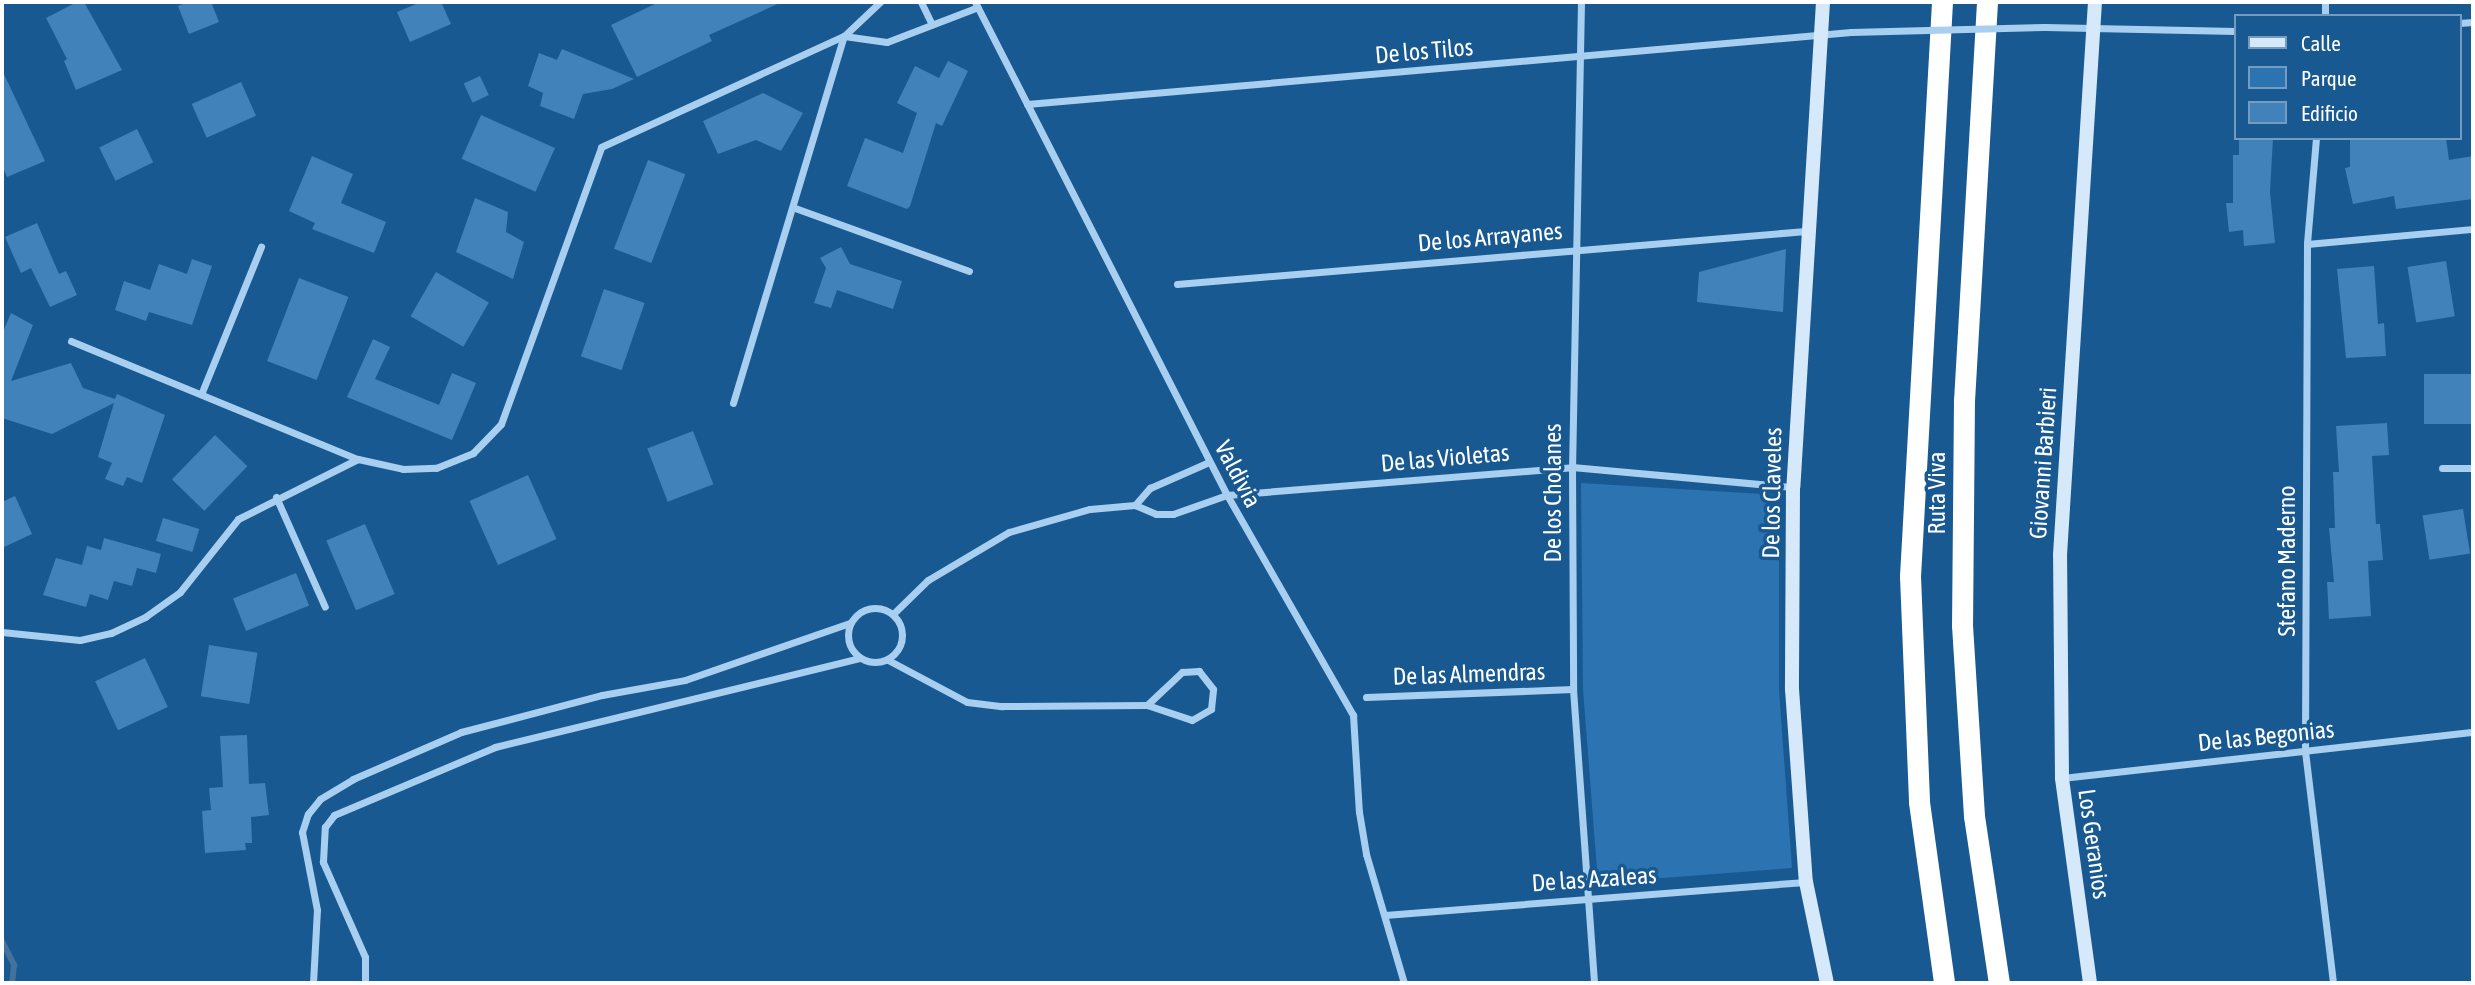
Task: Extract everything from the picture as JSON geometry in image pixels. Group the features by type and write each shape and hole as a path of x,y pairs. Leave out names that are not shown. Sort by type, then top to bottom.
{"highway":[{"name":"Ruta Viva","path":"1942,2 1910,576 1919,802 1944,983"},
{"name":"Ruta Viva","path":"1987,2 1964,400 1962,625 1974,816 2000,983"}],"main road":[{"name":"De los Claveles","path":"1823,2 1823,32 1806,231 1793,487 1793,689 1806,882 1827,983"},
{"path":"2094,26 2095,2"},
{"name":"Giovanni Barbieri","path":"2062,778 2060,555 2094,26"},
{"name":"Los Geranios","path":"2062,778 2090,983"}],"street":[{"path":"72,341 202,392 358,459 403,469 436,468 473,453 501,424 595,158 605,142 844,36 880,2"},
{"path":"921,2 932,24"},
{"name":"De los Cholanes","path":"1581,2 1572,467 1573,690 1594,983"},
{"path":"844,36 887,42 977,4"},
{"name":"Valdivia","path":"977,4 1209,462 1353,715 1359,812 1404,983"},
{"name":"De los Tilos","path":"1027,104 1578,58 1823,32 2094,26 2234,30"},
{"path":"733,403 795,208 844,36"},
{"name":"Stefano Maderno","path":"2316,140 2307,244 2305,751 2333,983"},
{"path":"795,208 970,271"},
{"path":"2307,244 2473,229"},
{"name":"De los Arrayanes","path":"1177,284 1575,248 1806,231"},
{"path":"202,392 261,247"},
{"path":"2,632 80,640 111,633 145,617 180,592 238,519 276,497 358,459"},
{"path":"893,614 928,580 1009,532 1046,518 1135,505 1150,488 1209,462"},
{"name":"De las Violetas","path":"1135,505 1156,514 1173,513 1227,495 1572,467 1793,487"},
{"path":"2442,468 2473,468"},
{"path":"276,497 325,607"},
{"path":"313,983 317,910 302,832 308,814 320,799 353,779 461,732 603,695 685,680 850,624 869,608 893,614 902,629 900,647 888,660"},
{"path":"850,624 848,636 860,658"},
{"path":"365,983 365,957 323,862 325,827 334,815 495,747 860,658 872,662 888,660 967,702 1002,706 1147,705 1192,720 1211,709 1213,689 1199,671 1182,672 1171,678 1147,705"},
{"name":"De las Almendras","path":"1366,697 1573,690"},
{"name":"De las Begonias","path":"2062,778 2473,732"},
{"name":"De las Azaleas","path":"1385,915 1806,882"}],"green space":[{"path":"1581,483 1779,495 1779,690 1792,868 1598,883 1583,689"}],"building":[{"path":"77,2 84,2 122,70 76,90 64,61 67,59 46,18"},
{"path":"188,2 211,2 219,22 189,34 178,6"},
{"path":"421,2 441,2 451,24 410,42 397,12"},
{"path":"659,2 782,2 709,35 712,41 637,77 611,25"},
{"path":"562,49 634,79 612,89 583,94 574,119 540,106 543,93 528,86 539,53 557,60"},
{"path":"948,61 968,71 942,126 936,123 910,206 907,209 847,186 865,138 903,153 917,113 897,103 915,66 939,78"},
{"path":"2,70 45,161 7,177 2,165"},
{"path":"480,76 489,95 473,103 464,84"},
{"path":"241,82 256,116 207,138 192,104"},
{"path":"763,93 803,113 781,151 756,140 718,154 703,121"},
{"path":"481,115 555,148 535,192 461,159"},
{"path":"137,129 153,162 115,181 99,147"},
{"path":"2239,140 2273,140 2270,192 2275,243 2244,246 2243,230 2229,232 2226,203 2233,203 2233,155 2239,155"},
{"path":"2350,140 2446,140 2449,160 2473,156 2473,199 2396,209 2394,196 2353,204 2345,168 2350,167"},
{"path":"312,156 353,174 341,203 386,222 374,253 312,229 315,223 289,211"},
{"path":"648,160 685,174 651,263 614,249"},
{"path":"475,198 508,212 506,232 524,242 513,279 456,252"},
{"path":"37,223 59,274 66,271 77,295 50,307 31,268 21,273 5,237"},
{"path":"841,247 850,264 902,281 893,309 837,290 831,308 814,303 826,268 820,258"},
{"path":"1786,249 1783,312 1697,302 1699,272"},
{"path":"192,259 212,266 192,325 149,312 146,321 115,310 124,281 150,290 159,264 187,274"},
{"path":"2446,261 2455,316 2416,322 2407,267"},
{"path":"2374,266 2378,324 2384,323 2386,356 2346,358 2337,269"},
{"path":"436,272 489,302 463,347 410,316"},
{"path":"299,278 348,297 317,380 267,361"},
{"path":"604,289 645,303 622,370 581,356"},
{"path":"11,313 33,325 11,381 71,363 83,388 115,399 117,394 165,415 142,483 127,477 123,486 105,479 112,463 98,457 114,403 52,434 2,418 2,334"},
{"path":"373,339 390,347 375,379 439,405 452,373 476,383 452,440 347,397"},
{"path":"2424,374 2473,374 2473,424 2424,424"},
{"path":"2387,423 2389,455 2372,456 2376,524 2380,524 2383,560 2368,561 2371,616 2329,619 2327,582 2334,582 2329,528 2335,528 2333,472 2339,472 2336,426"},
{"path":"693,431 713,484 668,502 647,449"},
{"path":"215,435 247,466 204,511 172,480"},
{"path":"528,475 556,539 498,565 470,501"},
{"path":"15,496 32,534 2,548 2,502"},
{"path":"2463,509 2470,553 2430,560 2423,515"},
{"path":"163,518 199,529 192,552 156,541"},
{"path":"365,524 395,594 356,610 326,540"},
{"path":"104,538 161,554 156,573 137,568 132,586 114,581 108,600 90,594 86,607 43,595 56,558 82,565 87,546 101,550"},
{"path":"296,573 309,605 246,631 233,598"},
{"path":"209,645 257,653 249,704 201,696"},
{"path":"145,658 168,707 118,730 95,681"},
{"path":"247,735 249,784 265,783 269,815 251,817 252,843 245,843 246,850 205,853 202,811 211,810 209,788 223,787 220,736"}],"waterway":[{"path":"2,941 14,965 12,983"}]}
